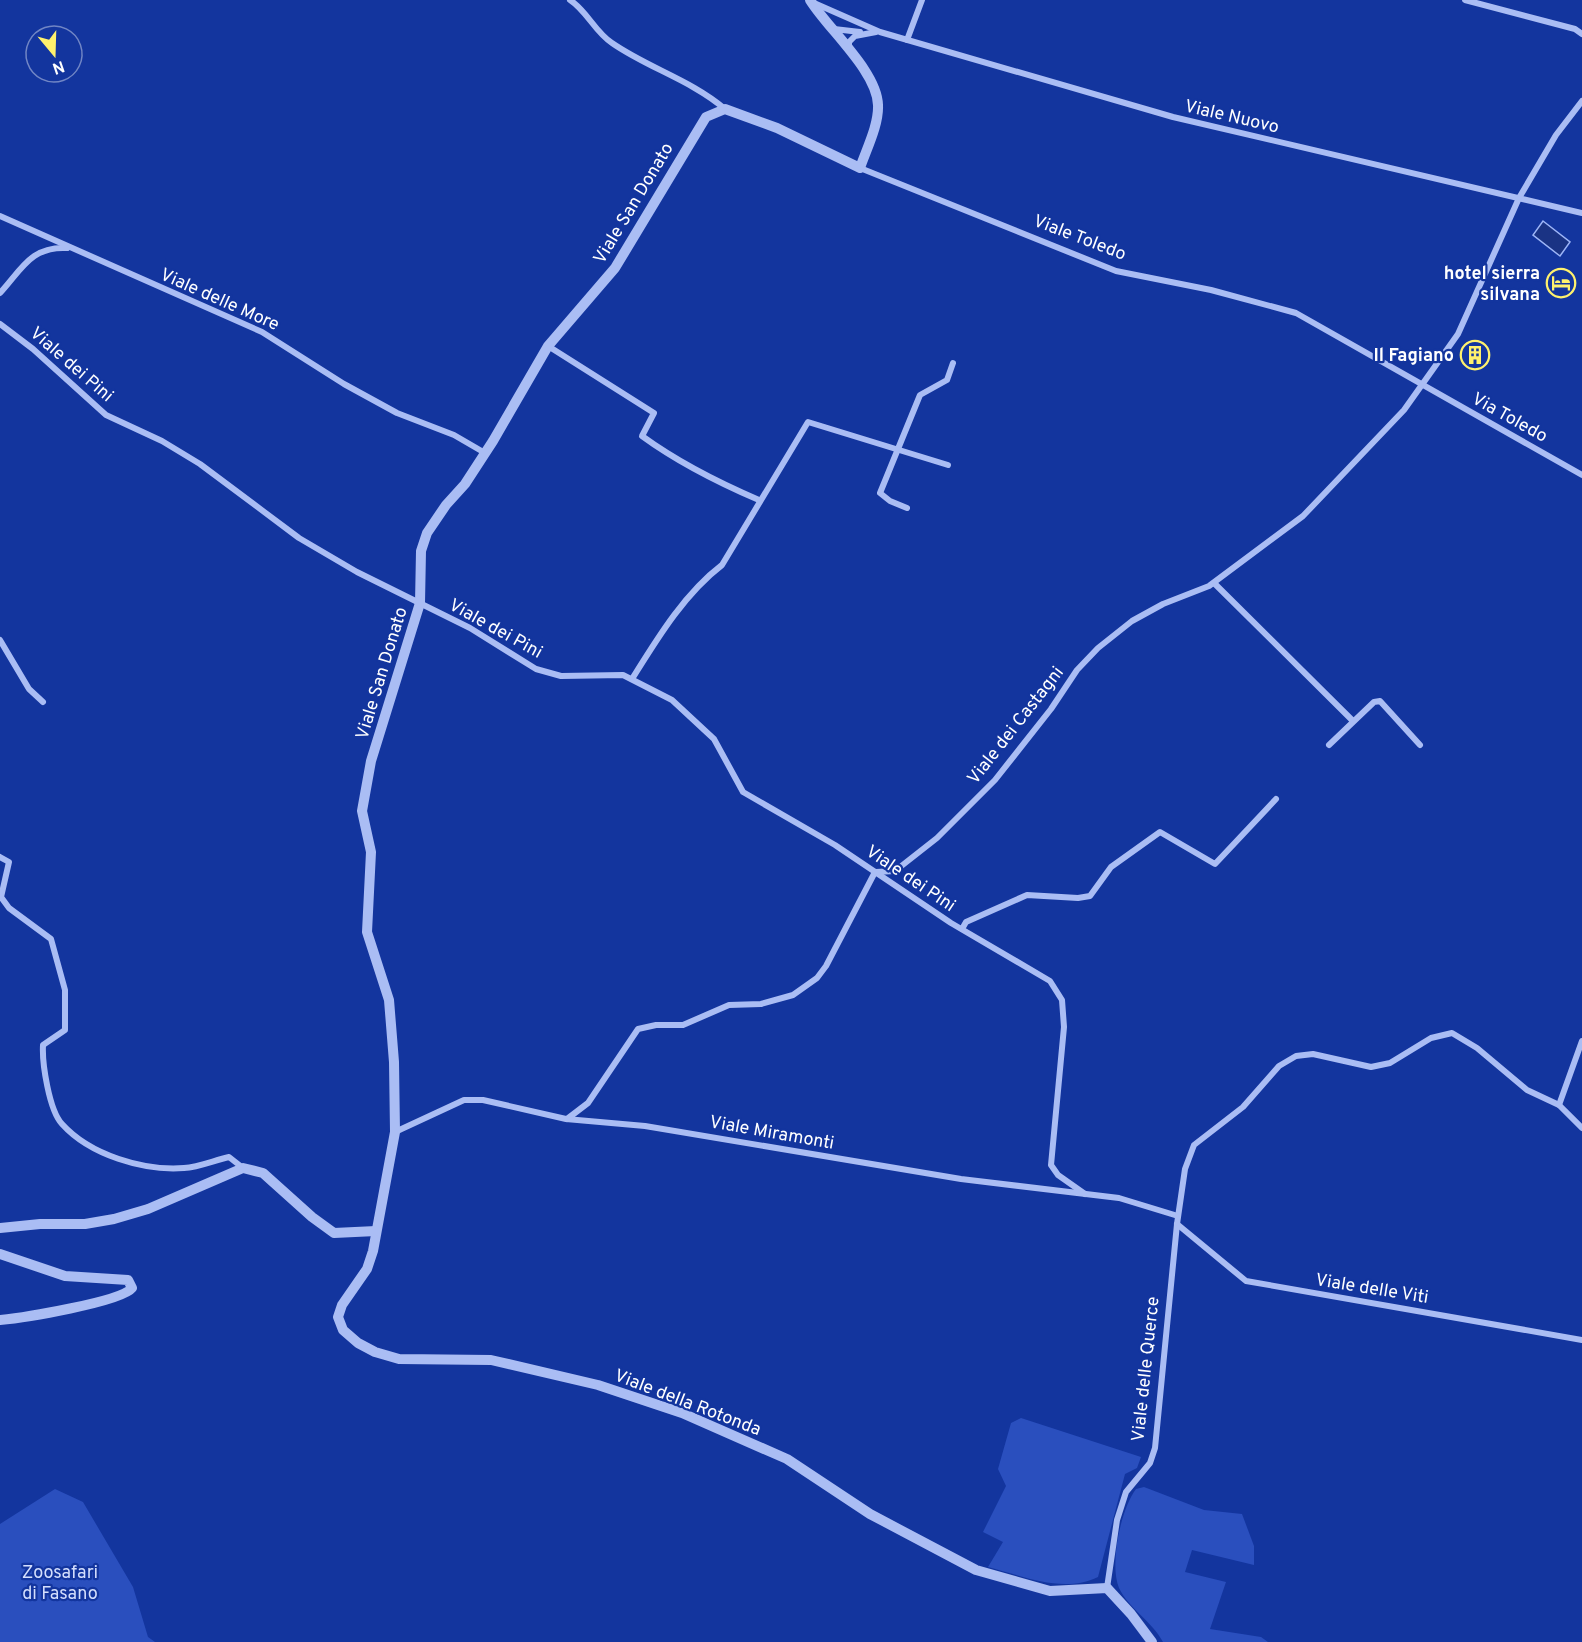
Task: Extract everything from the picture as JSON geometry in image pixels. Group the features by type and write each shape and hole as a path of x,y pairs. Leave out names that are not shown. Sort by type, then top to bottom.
{"street":[{"path":"570,0 580,6 610,42 709,95 725,109"},
{"path":"907,40 922,0"},
{"path":"1465,0 1566,26 1582,34"},
{"path":"810,1 872,83 878,105 860,168"},
{"name":"Viale Nuovo","path":"810,1 880,32 1173,117 1582,213"},
{"path":"831,29 849,20"},
{"name":"Viale Nuovo","path":"831,29 880,32"},
{"path":"849,52 849,42 863,32"},
{"name":"Viale dei Castagni","path":"875,872 895,871 937,838 995,780 1051,709 1077,670 1098,648 1132,621 1163,604 1214,583 1303,516 1404,410 1458,334 1519,198 1556,135 1582,101"},
{"name":"Viale Toledo","path":"725,109 777,128 860,168 1116,271 1211,290 1296,314 1422,387"},
{"name":"Viale San Donato","path":"376,1231 394,1132 394,1062 390,1000 367,932 371,852 362,811 371,762 420,603 420,560 427,533 486,453 548,346 615,268 706,117 725,109"},
{"name":"Viale delle More","path":"0,216 262,332 344,384 397,413 454,435 486,453"},
{"path":"0,293 35,254 44,249 70,248"},
{"name":"Viale dei Pini","path":"0,324 33,349 106,415 162,441 200,465 299,538 357,572 470,628 536,669 561,676 623,675 672,700 714,740 743,792 835,845 962,929 1035,970 1050,981 1062,1000 1064,1027 1051,1165 1059,1175 1085,1194"},
{"path":"548,346 654,413 642,436 662,451 698,473 759,500"},
{"path":"907,508 880,494 920,395 946,380 952,363"},
{"name":"Via Toledo","path":"1422,387 1582,475"},
{"path":"632,679 660,634 708,576 722,566 759,500 790,456 808,422 948,465"},
{"path":"1214,583 1353,721"},
{"path":"0,640 29,688 43,702"},
{"path":"1329,745 1374,702 1380,701 1420,745"},
{"path":"962,929 966,922 1027,895 1078,898 1090,896 1111,867 1160,832 1215,864 1276,799"},
{"path":"0,857 9,862 1,897 9,908 51,939 65,990 65,1030 44,1045 43,1060 60,1122 78,1137 115,1158 141,1165 185,1168 229,1157 243,1168 263,1173 312,1217 334,1233 376,1231"},
{"path":"566,1119 588,1103 638,1029 657,1025 683,1025 729,1005 761,1004 803,990 817,978 825,966 875,872"},
{"name":"Viale delle Querce","path":"1107,1588 1117,1520 1126,1492 1150,1463 1155,1448 1178,1216 1185,1169 1194,1145 1243,1107 1279,1066 1296,1056 1313,1054 1371,1067 1390,1063 1431,1038 1452,1033 1477,1048 1527,1090 1559,1105"},
{"path":"1582,1041 1559,1105 1582,1128"},
{"name":"Viale Miramonti","path":"394,1132 464,1101 483,1100 566,1119 645,1126 961,1179 1119,1198 1178,1216"},
{"path":"0,1228 40,1224 85,1224 114,1219 147,1209 243,1168"},
{"name":"Viale delle Viti","path":"1177,1224 1237,1276 1246,1281 1582,1340"},
{"name":"Viale della Rotonda","path":"376,1231 367,1269 342,1305 338,1317 343,1330 358,1343 375,1352 399,1359 491,1360 598,1384 682,1413 787,1459 870,1514 976,1570 1008,1581 1050,1591 1107,1588"},
{"path":"0,1254 58,1275 103,1281 128,1280 132,1287 123,1295 103,1300 0,1320"},
{"path":"1107,1588 1152,1642"}],"green space":[{"path":"1021,1418 1141,1457 1137,1468 1125,1474 1098,1577 1085,1582 1057,1584 1029,1579 988,1567 1003,1542 983,1532 1006,1486 998,1469 1011,1423"},
{"path":"1144,1487 1204,1510 1242,1514 1254,1546 1254,1565 1192,1550 1185,1572 1226,1582 1210,1629 1261,1637 1268,1642 1163,1642 1123,1595 1116,1577 1118,1537 1131,1498 1136,1489"},
{"name":"Zoosafari di Fasano","path":"55,1489 83,1502 133,1587 148,1637 155,1642 0,1642 0,1524"}],"shaded area":[{"path":"1543,221 1570,242 1560,256 1533,235"}],"place":[{"name":"hotel sierra silvana","path":"1561,283"},
{"name":"Il Fagiano","path":"1475,355"}]}
